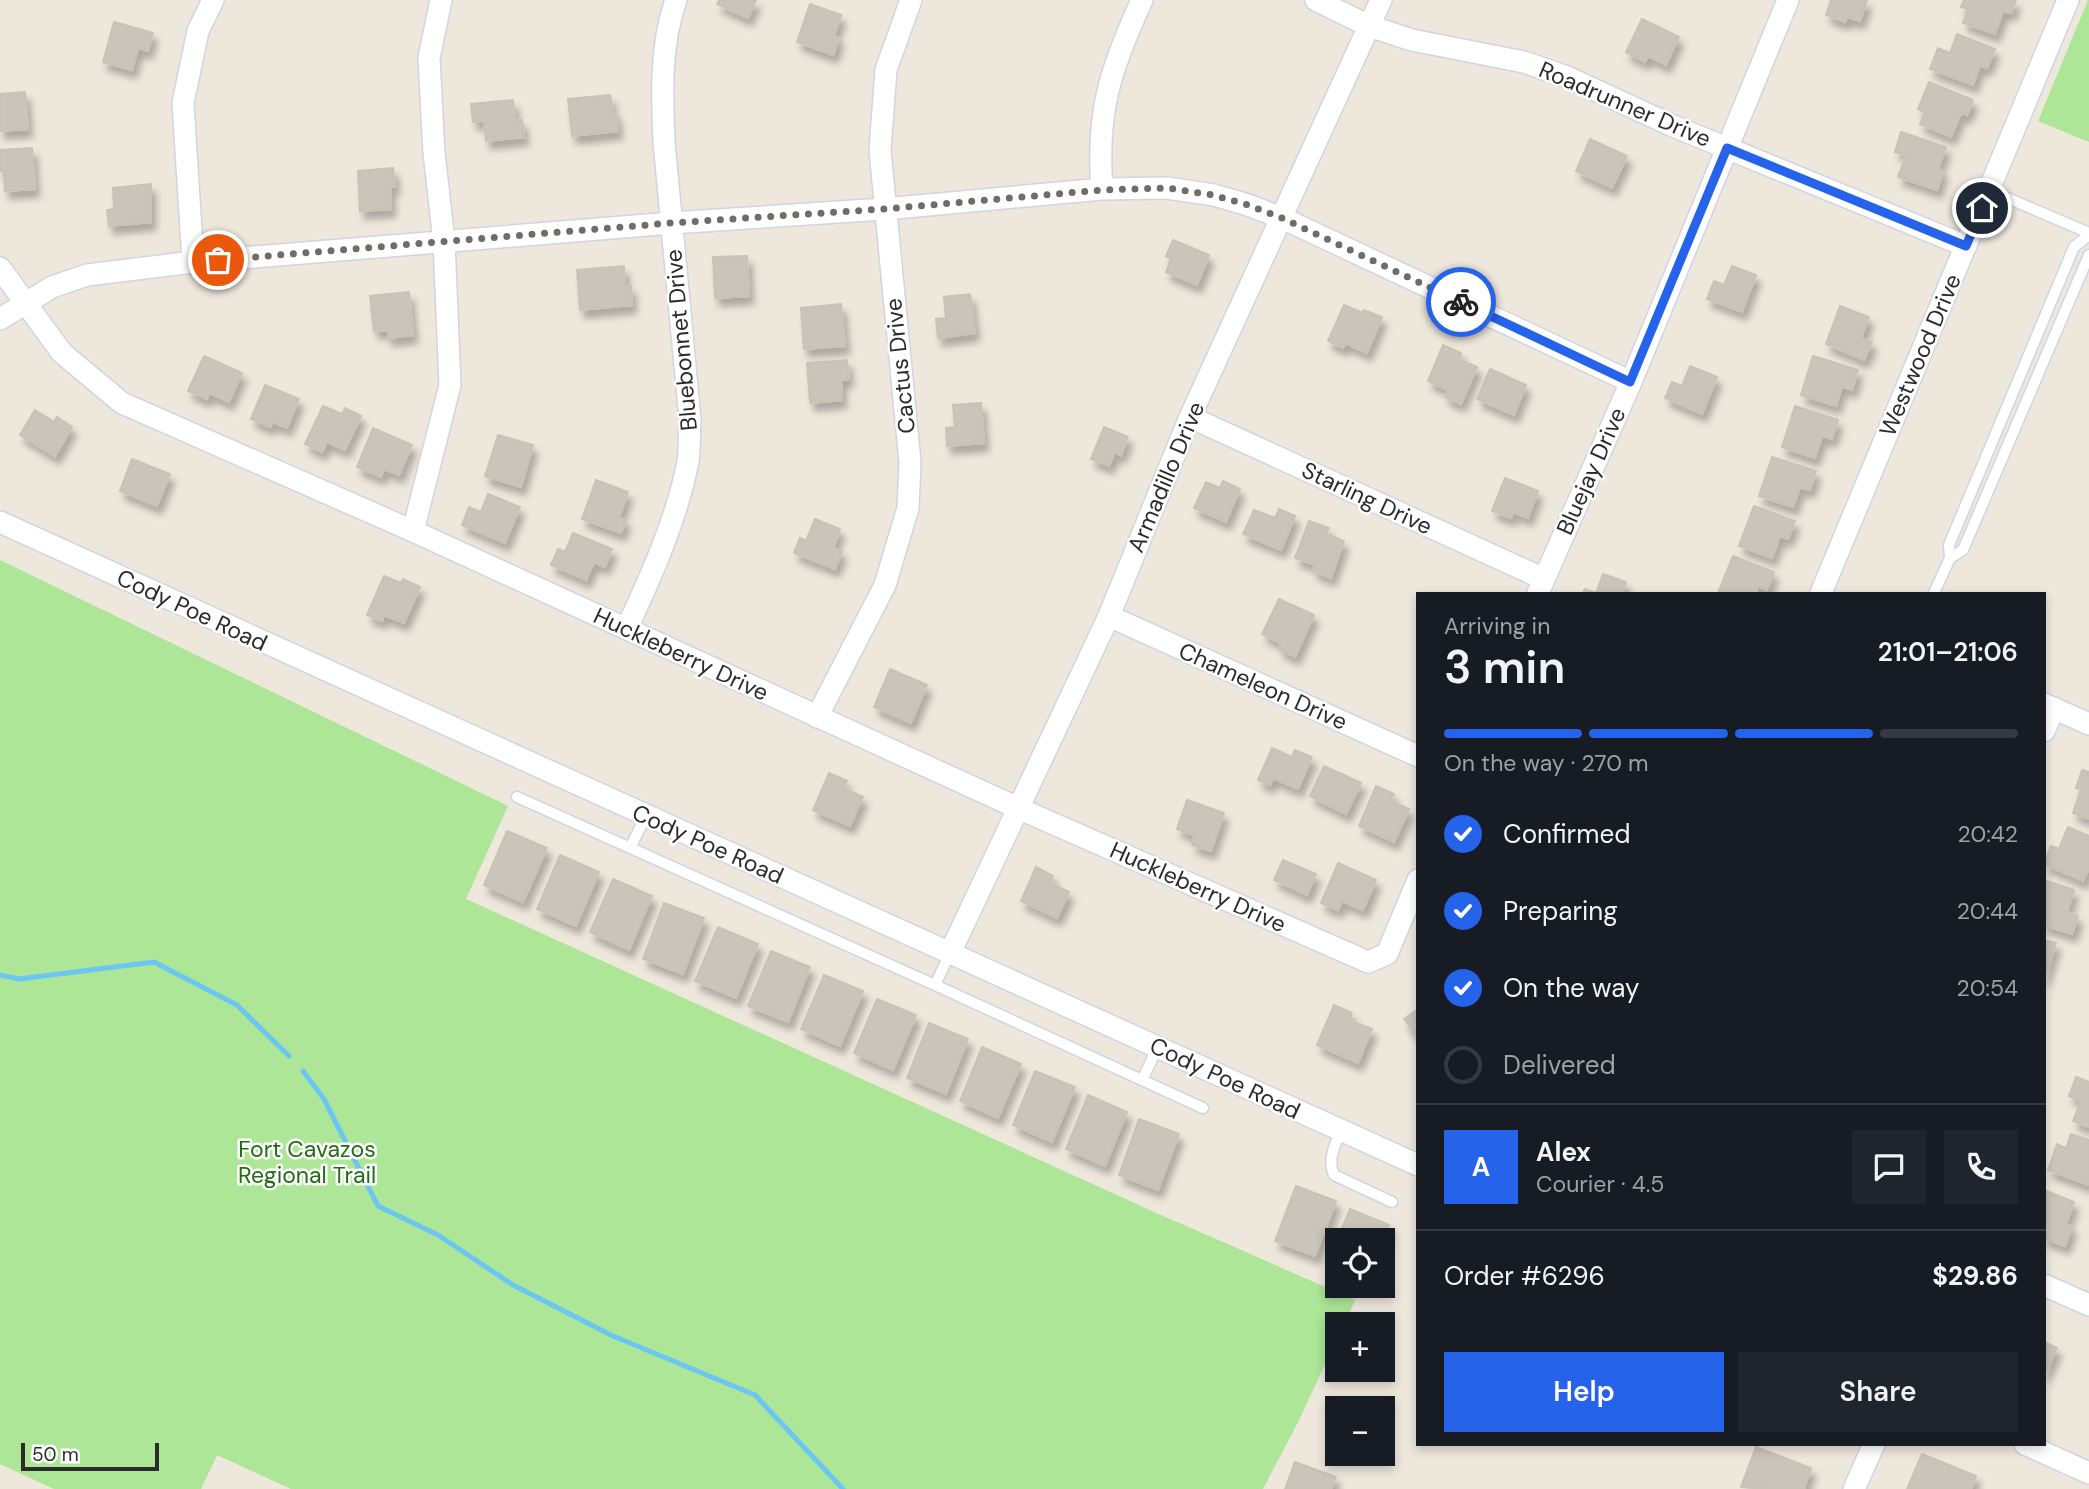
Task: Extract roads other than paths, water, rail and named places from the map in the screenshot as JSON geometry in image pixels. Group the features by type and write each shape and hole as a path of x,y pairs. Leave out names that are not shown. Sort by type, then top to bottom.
{"street":[{"path":"193,262 183,103 198,31 213,0"},
{"path":"413,531 450,385 444,242 434,153 429,58 442,0"},
{"name":"Bluebonnet Drive","path":"627,628 661,555 677,506 688,459 690,419 671,223 663,105 664,47 670,17 677,0"},
{"name":"Cactus Drive","path":"817,717 885,585 908,508 910,462 880,150 886,70 911,0"},
{"path":"1102,190 1100,137 1105,95 1123,42 1142,0"},
{"name":"Roadrunner Drive","path":"1316,0 1369,26 1412,40 1483,53 1546,69 1727,148 1966,246"},
{"name":"Armadillo Drive","path":"950,953 1109,616 1190,417 1381,0"},
{"name":"Bluejay Drive","path":"1541,586 1630,382 1788,0"},
{"name":"Westwood Drive","path":"1821,592 2068,0"},
{"path":"0,319 52,287 87,275 193,262 1102,190 1167,188 1192,191 1248,205 1282,218 1630,382"},
{"name":"Huckleberry Drive","path":"0,268 62,353 122,403 413,531 1020,809 1368,962 1387,954 1416,885"},
{"name":"Starling Drive","path":"1190,417 1541,586"},
{"name":"Cody Poe Road","path":"0,522 426,718 1416,1165"},
{"name":"Chameleon Drive","path":"1109,616 1416,755"},
{"path":"2049,706 2089,724"},
{"path":"2046,1286 2088,1303"},
{"path":"1854,1489 1873,1446"},
{"path":"2029,1446 2089,1473"}],"lane":[{"path":"1934,592 1950,558 1949,545 2074,247 2089,234 1989,190"},
{"path":"1950,558 1963,550 2089,255"},
{"path":"517,797 1203,1108"},
{"path":"631,848 646,817"},
{"path":"935,985 950,953"},
{"path":"1142,1080 1158,1047"},
{"path":"1341,1130 1332,1154 1331,1169 1334,1175 1392,1202"}],"waterway":[{"path":"0,975 19,979 154,962 237,1005 289,1056"},
{"path":"303,1071 324,1099 378,1206 438,1235 513,1285 613,1336 755,1395 843,1489"}],"park label":[{"name":"Fort Cavazos Regional Trail","path":"307,1162"}]}
